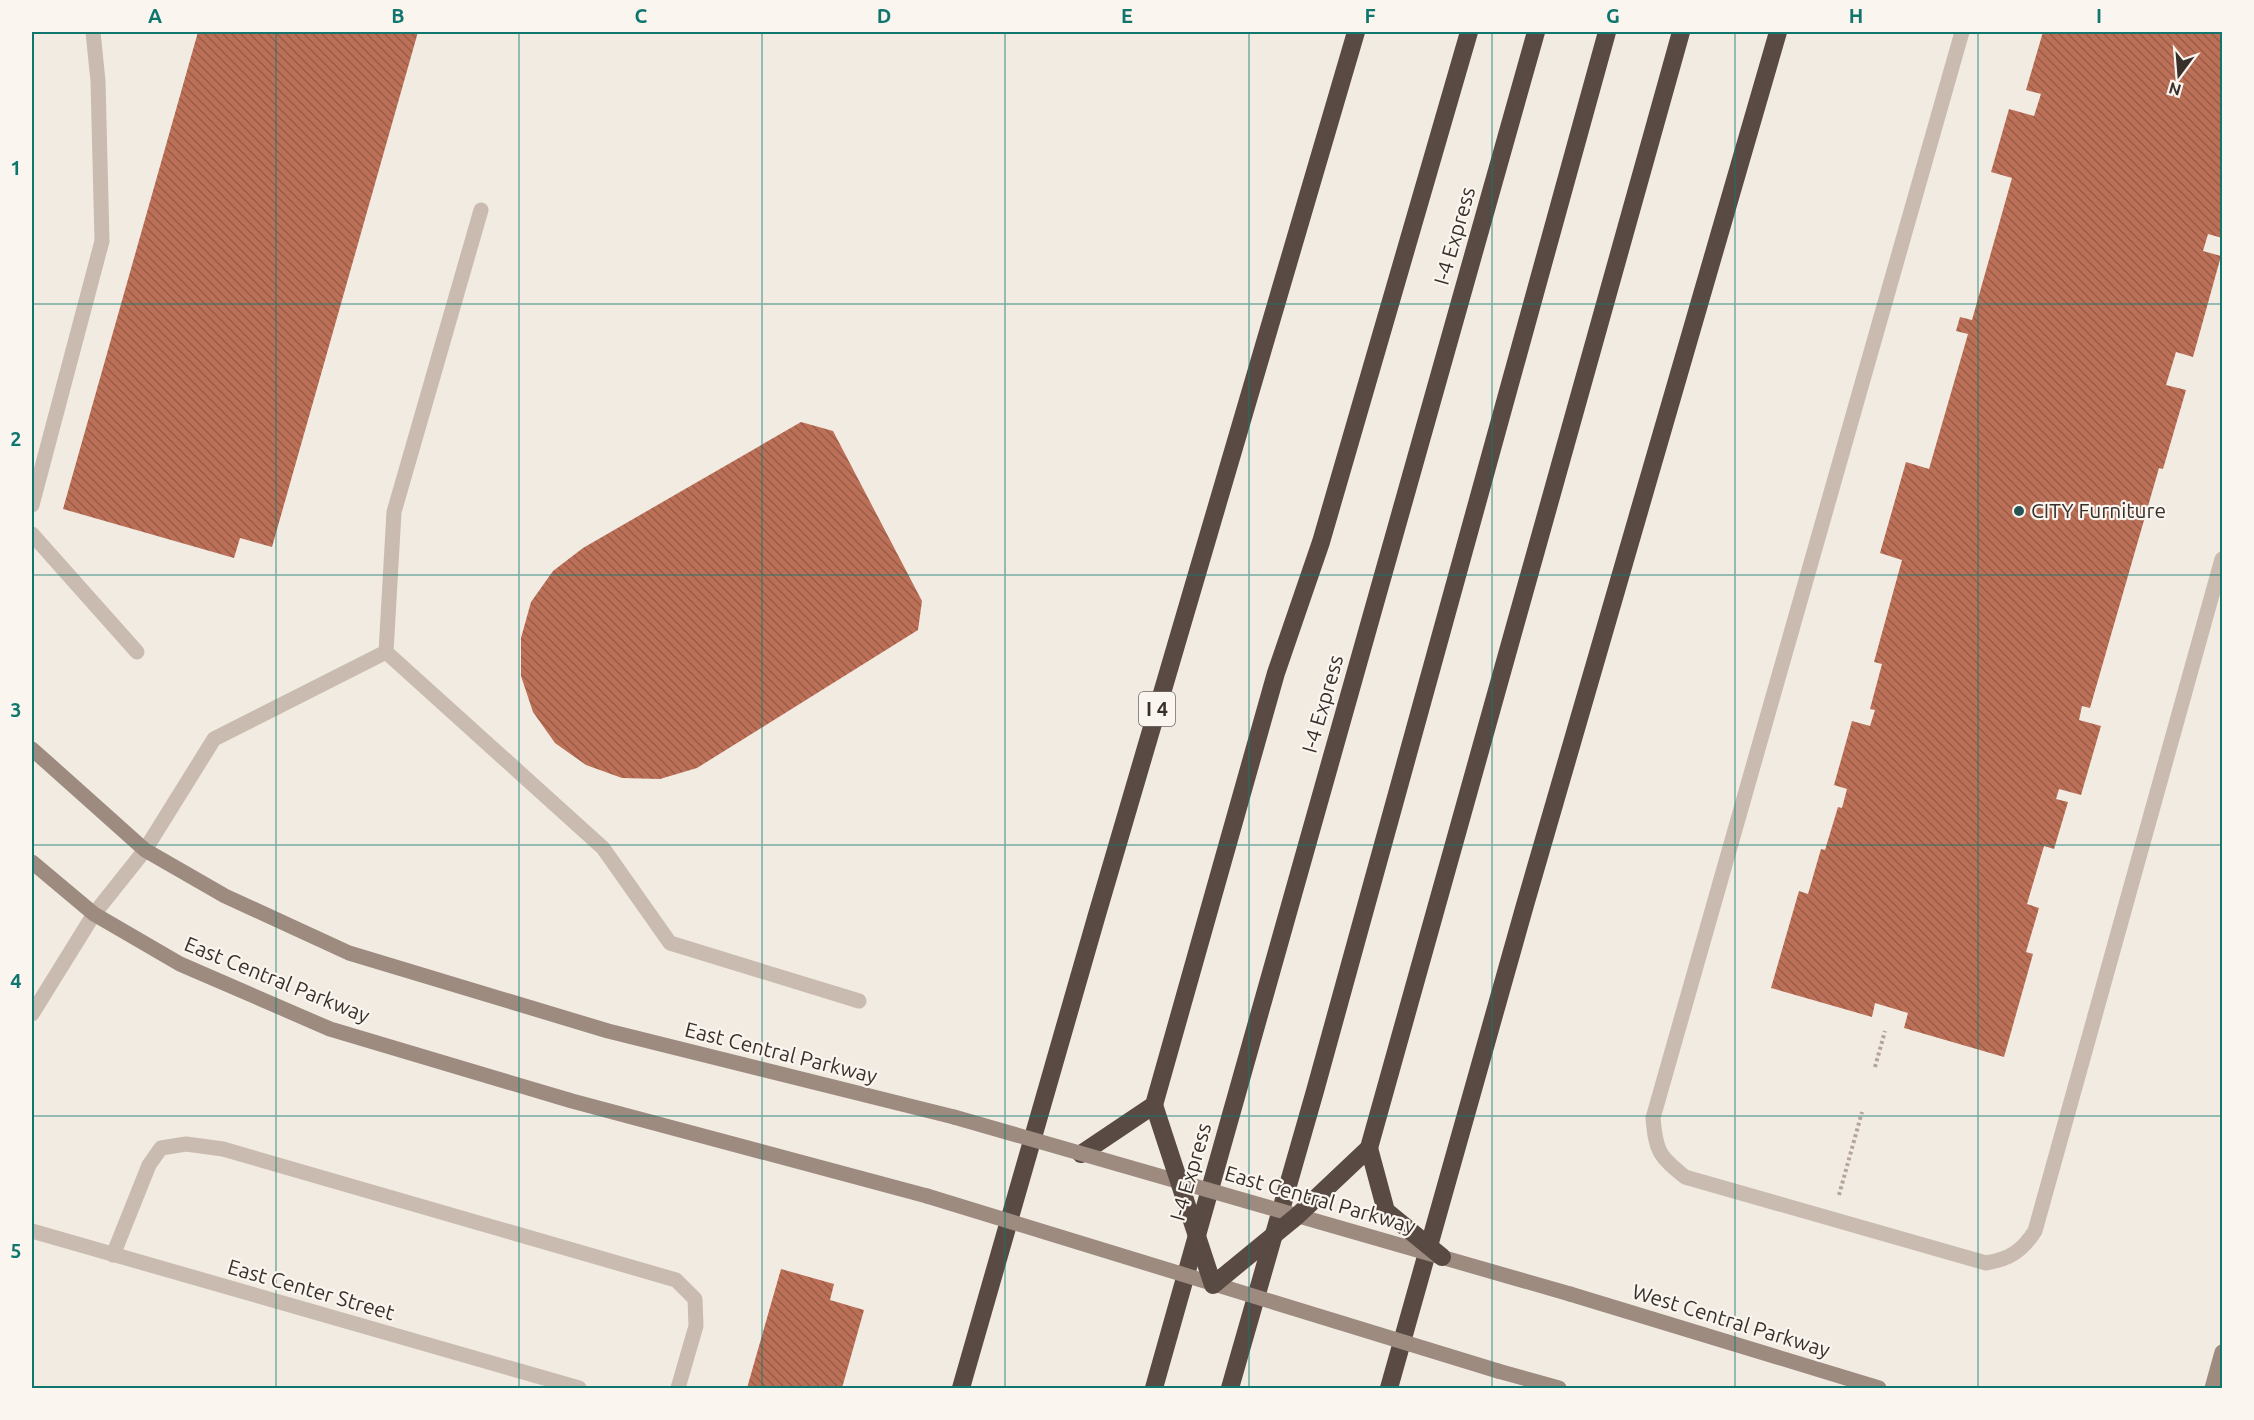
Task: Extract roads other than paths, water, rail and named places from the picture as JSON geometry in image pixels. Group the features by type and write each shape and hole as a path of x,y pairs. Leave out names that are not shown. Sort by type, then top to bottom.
{"highway":[{"name":"I 4","path":"962,1389 1096,918 1356,32"},
{"path":"1370,1148 1297,1216 1213,1285 1154,1105 1276,673 1321,542 1469,32"},
{"name":"I-4 Express","path":"1154,1389 1536,32"},
{"path":"1230,1389 1315,1091 1607,32"},
{"path":"1442,1257 1386,1211 1370,1148 1384,1090 1681,32"},
{"path":"1389,1389 1545,836 1778,32"},
{"path":"1082,1154 1154,1105"}],"main road":[{"name":"East Central Parkway","path":"32,749 145,850 225,896 349,953 608,1031 954,1117 1570,1294"},
{"name":"East Central Parkway","path":"32,862 94,914 180,964 330,1029 572,1101 927,1196 1558,1389"},
{"name":"West Central Parkway","path":"1570,1294 1880,1389"},
{"path":"2212,1389 2223,1352"}],"street":[{"path":"32,505 102,241 98,81 93,32"},
{"path":"1962,32 1653,1118 1655,1140 1662,1158 1685,1177 1986,1263 2001,1260 2022,1250 2035,1231 2223,559"},
{"path":"386,652 394,512 481,210"},
{"path":"32,534 136,652"},
{"path":"32,1014 94,914 145,850 214,739 386,652"},
{"path":"386,652 603,848 670,943 859,1001"},
{"path":"113,1255 149,1165 161,1148 186,1144 223,1149 676,1280 695,1299 696,1326 678,1389"},
{"name":"East Center Street","path":"32,1232 579,1389"}],"place":[{"name":"CITY Furniture","path":"2019,511"}]}
